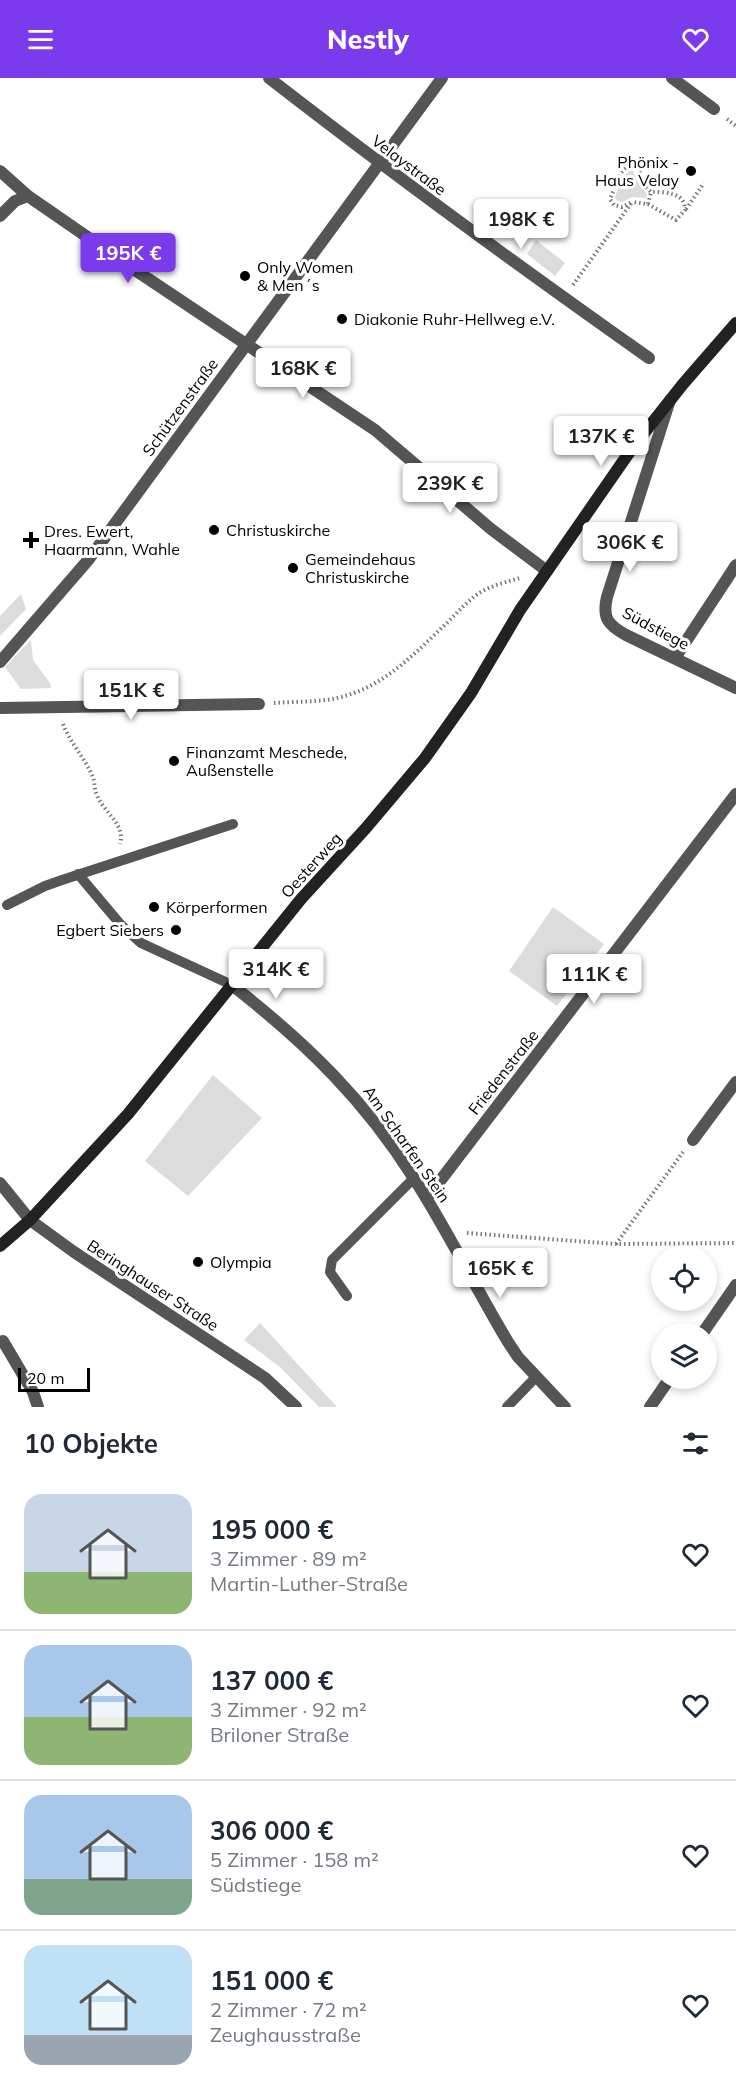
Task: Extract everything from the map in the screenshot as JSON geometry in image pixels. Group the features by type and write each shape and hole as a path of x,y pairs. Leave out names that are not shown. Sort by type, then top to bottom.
{"main road":[{"name":"Oesterweg","path":"0,1246 30,1220 128,1114 301,899 366,828 425,758 471,693 520,610 627,456 671,399 736,323"}],"street":[{"name":"Velaystraße","path":"269,78 379,164 649,358"},
{"name":"Schützenstraße","path":"0,662 89,559 442,78"},
{"path":"672,78 714,110"},
{"path":"0,171 28,196 138,272 375,430 491,529 547,571"},
{"path":"0,216 15,201 28,196"},
{"name":"Südstiege","path":"671,399 607,597 605,614 617,630 736,688"},
{"path":"675,658 736,566"},
{"path":"0,708 259,704"},
{"name":"Friedenstraße","path":"427,1198 736,794"},
{"name":"Am Scharfen Stein","path":"232,985 299,1039 350,1091 383,1133 427,1198 508,1342 536,1377 565,1407"},
{"path":"693,1140 736,1082"},
{"name":"Beringhauser Straße","path":"0,1183 30,1220 74,1252 266,1378 296,1407"},
{"path":"710,1323 736,1285"},
{"path":"3,1341 33,1392 38,1407"},
{"path":"650,1407 662,1389"}],"lane":[{"path":"7,905 45,886 78,874 233,824"},
{"path":"78,874 121,925 141,943 232,985"},
{"path":"347,1296 330,1272 332,1260 414,1178"},
{"path":"507,1407 536,1377"}],"path":[{"path":"685,210 685,204 679,197 667,192 651,192 641,182 640,173 635,167 628,166 621,172 610,199 614,205 622,207 632,202 648,204 676,220 685,210 704,183"},
{"path":"648,204 651,192"},
{"path":"564,298 632,202"},
{"path":"259,704 331,699 367,688 401,665 477,595 496,585 547,571"},
{"path":"57,707 65,730 94,779 97,796 120,830"},
{"path":"615,1244 693,1140"},
{"path":"446,1232 615,1244 736,1244"}],"shaded area":[{"path":"629,171 633,171 647,194 646,198 632,197 622,202 617,201 615,197 622,178"},
{"path":"536,240 565,263 555,276 527,254"},
{"path":"21,594 26,609 0,636 0,616"},
{"path":"31,640 33,660 50,683 51,688 21,689 5,667"},
{"path":"553,907 604,944 557,1006 509,971"},
{"path":"213,1075 262,1118 188,1196 145,1161"},
{"path":"260,1323 337,1407 319,1407 281,1368 244,1340"}],"place":[{"name":"Phönix - Haus Velay","path":"691,171"},
{"name":"Only Women & Men´s","path":"245,276"},
{"name":"Diakonie Ruhr-Hellweg e.V.","path":"342,319"},
{"name":"Christuskirche","path":"214,530"},
{"name":"Dres. Ewert, Haarmann, Wahle","path":"31,540"},
{"name":"Gemeindehaus Christuskirche","path":"293,568"},
{"name":"Finanzamt Meschede, Außenstelle","path":"174,761"},
{"name":"Körperformen","path":"154,907"},
{"name":"Egbert Siebers","path":"176,930"},
{"name":"Olympia","path":"198,1262"}]}
